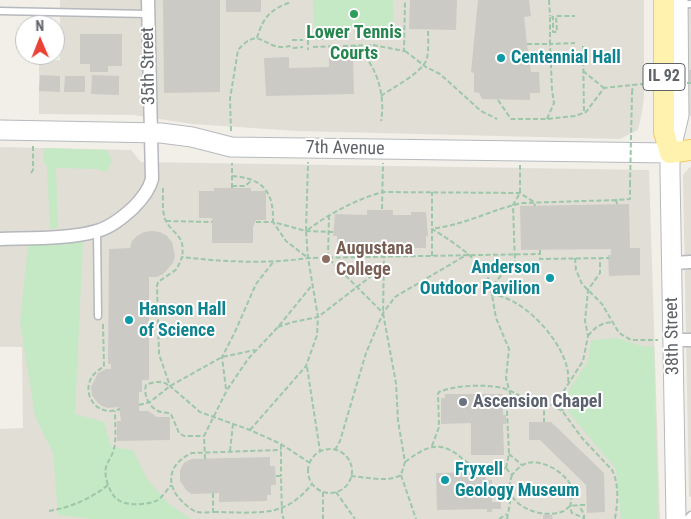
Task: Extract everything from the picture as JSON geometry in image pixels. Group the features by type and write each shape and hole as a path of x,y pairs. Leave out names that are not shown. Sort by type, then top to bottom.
{"main road":[{"name":"38th Street","path":"670,153 664,124 678,2"},
{"name":"7th Avenue","path":"670,153 691,150"}],"street":[{"name":"35th Street","path":"0,239 79,235 97,231 121,219 135,206 150,186 152,179 148,0"},
{"name":"7th Avenue","path":"0,130 151,132 192,137 231,147 670,153"},
{"name":"38th Street","path":"670,153 682,263 682,340 676,519"}],"lane":[{"path":"0,11 148,14"},
{"path":"97,231 98,316"},
{"path":"687,519 691,515"}],"path":[{"path":"404,51 405,0"},
{"path":"548,119 554,103 549,0"},
{"path":"257,38 264,18 272,11 291,2"},
{"path":"550,16 553,17 554,32 557,32 556,16 575,16"},
{"path":"381,96 413,75 423,65 427,59 428,30"},
{"path":"231,137 230,98 238,50 243,44 257,38 274,47 303,47"},
{"path":"312,40 322,39"},
{"path":"292,40 303,40"},
{"path":"308,40 308,50"},
{"path":"527,44 575,43"},
{"path":"353,44 365,54 379,82 383,110 380,121"},
{"path":"313,46 373,44 404,51 423,65 440,74 481,111 497,119"},
{"path":"583,46 584,113"},
{"path":"583,71 604,88"},
{"path":"498,100 511,120 567,118 584,113 604,88 633,84 691,83"},
{"path":"428,230 460,223 514,205 534,202 630,200 633,84"},
{"path":"31,172 33,170 33,145"},
{"path":"232,161 232,187 244,186 252,180"},
{"path":"250,430 306,366 317,335 318,317 308,258 306,231 308,162"},
{"path":"382,210 383,164"},
{"path":"491,288 507,268 515,265 514,205 520,193 520,164"},
{"path":"232,176 252,180 269,192 274,215 273,222 286,241 308,258"},
{"path":"163,186 166,221 181,240 183,247 182,257 177,269 158,282 159,354 170,386"},
{"path":"306,231 329,215 355,202 383,192 520,193 534,202"},
{"path":"432,192 432,256"},
{"path":"616,200 617,204"},
{"path":"329,215 328,258 383,312"},
{"path":"166,221 212,222"},
{"path":"256,222 273,222 306,231 333,232"},
{"path":"432,229 469,254 488,278 498,325 509,348 506,372 511,397 507,411 509,454 506,468"},
{"path":"540,250 540,259 609,258"},
{"path":"182,257 209,260 294,260 308,258 469,254 540,254"},
{"path":"335,450 340,441 366,353 383,312 395,297 469,254"},
{"path":"384,257 383,312 396,383 398,421 405,462 401,475 416,519"},
{"path":"575,258 582,284 602,304 619,333 631,340 682,340"},
{"path":"544,403 556,398 563,392 583,361 588,336 586,321 588,290 600,273 600,258"},
{"path":"227,390 222,357 256,284 274,260"},
{"path":"278,327 318,317 384,267"},
{"path":"205,459 204,436 227,390 255,350 278,327 313,284"},
{"path":"491,295 502,296 511,300 544,326 556,342 566,361 568,385"},
{"path":"98,316 103,316 104,367 92,375 88,387 89,392 94,405 101,409 115,411 120,409"},
{"path":"588,336 603,323 612,322"},
{"path":"139,405 150,402 170,386 222,357 255,350"},
{"path":"306,366 320,451"},
{"path":"204,436 184,436 179,433 171,414 160,412 154,408 145,396 146,385 164,382 200,412 250,430 281,444 310,463"},
{"path":"432,446 439,427 439,392 466,386 497,388 534,403"},
{"path":"563,392 560,400 564,412 582,438 612,470 615,477 616,509 614,519"},
{"path":"510,404 544,403 553,405 564,412"},
{"path":"544,403 544,422"},
{"path":"115,411 114,450 104,471 112,495 123,502 154,502 171,485"},
{"path":"230,451 233,424"},
{"path":"281,444 282,508 284,519"},
{"path":"405,462 432,446 452,450 479,469 506,468"},
{"path":"281,450 192,453 176,462 171,485 179,499 197,512 213,512 271,511 282,508 298,498 312,484"},
{"path":"335,450 342,452 351,463 351,476 348,484 336,492 323,492 312,484 308,472 310,463 320,451 335,450"},
{"path":"509,454 522,465"},
{"path":"507,519 512,475 522,465 534,462 558,471 570,484 572,513 584,518"},
{"path":"506,468 512,475"},
{"path":"351,476 397,478 401,475"},
{"path":"276,476 281,476"},
{"path":"49,511 80,503 95,496 108,485"},
{"path":"323,492 323,519"},
{"path":"336,492 356,519"},
{"path":"213,493 213,512"},
{"path":"511,497 527,510 535,512 563,511 571,506 586,505"},
{"path":"579,506 584,514 584,518"},
{"path":"499,519 507,514"}],"shaded area":[{"path":"60,0 644,0 644,97 642,112 638,130 620,139 297,131 192,124 134,115 39,114 39,65 65,65 65,15 60,15"},
{"path":"686,0 691,0 691,116 686,116"},
{"name":"Augustana College","path":"0,147 131,150 141,162 649,170 660,519 0,519 0,429 23,428 22,347 0,347"},
{"path":"691,167 691,497 689,497 683,175"}],"green space":[{"name":"Lower Tennis Courts","path":"313,0 393,0 394,27 314,29"},
{"path":"45,148 107,150 112,160 107,172 96,169 56,168 58,228 50,229 47,167 43,160"},
{"path":"83,241 75,414 104,422 111,447 133,450 147,479 169,504 191,519 91,519 58,515 53,453 35,416 20,322 28,244"},
{"path":"618,338 641,346 654,347 658,519 621,519 616,469 570,414 566,400 569,390 588,361 591,340"}],"building":[{"path":"163,0 220,0 220,92 164,93"},
{"path":"226,0 261,0 261,12 226,12"},
{"path":"410,0 457,0 456,30 409,29"},
{"name":"Centennial Hall","path":"478,0 529,0 531,16 524,17 527,44 531,72 539,72 540,93 530,93 530,100 482,99 479,93 474,92 474,73 471,72"},
{"path":"80,34 122,34 122,66 108,66 108,72 90,72 90,64 80,64"},
{"path":"329,56 353,56 354,94 266,96 264,58 289,57 289,68 329,67"},
{"path":"686,70 691,70 691,83 686,84"},
{"path":"40,75 60,76 60,92 39,91"},
{"path":"92,75 119,76 119,95 91,94"},
{"path":"65,76 85,76 85,92 64,92"},
{"path":"214,188 251,188 251,191 266,191 266,220 256,220 253,227 253,243 212,243 212,218 199,218 199,191 214,191"},
{"path":"629,204 630,248 640,248 640,275 609,276 608,255 611,255 611,249 521,250 520,206"},
{"path":"367,210 393,210 393,215 411,215 411,212 426,212 428,236 426,236 426,248 393,246 393,251 370,252 369,247 349,247 349,250 337,250 337,236 333,236 335,214 367,215"},
{"name":"Hanson Hall of Science","path":"144,232 160,232 167,236 172,242 175,256 173,263 163,274 157,277 149,277 149,380 142,380 142,392 139,392 139,411 148,411 157,417 170,417 170,440 117,441 117,421 121,421 119,407 108,408 102,406 92,395 91,387 98,373 111,369 111,364 108,364 109,249 130,248 132,241 137,236"},
{"path":"445,394 503,394 503,415 506,415 506,424 503,424 504,455 471,455 471,423 441,424 441,398 445,398"},
{"path":"529,422 551,422 604,473 605,512 587,513 586,485 540,440 529,440"},
{"path":"270,457 270,466 275,466 276,485 271,485 271,495 267,495 267,501 219,502 219,493 192,494 187,491 180,481 182,466 185,462 192,459"},
{"path":"486,472 486,480 492,480 492,502 501,502 501,509 492,509 492,512 487,512 487,509 437,510 436,473"},
{"path":"543,515 552,515 553,519 543,519"}],"place":[{"name":"Lower Tennis Courts","path":"354,14"},
{"name":"Centennial Hall","path":"501,58"},
{"name":"Augustana College","path":"326,259"},
{"name":"Anderson Outdoor Pavilion","path":"550,278"},
{"name":"Hanson Hall of Science","path":"129,320"},
{"name":"Ascension Chapel","path":"463,402"},
{"name":"Fryxell Geology Museum","path":"445,480"}]}
